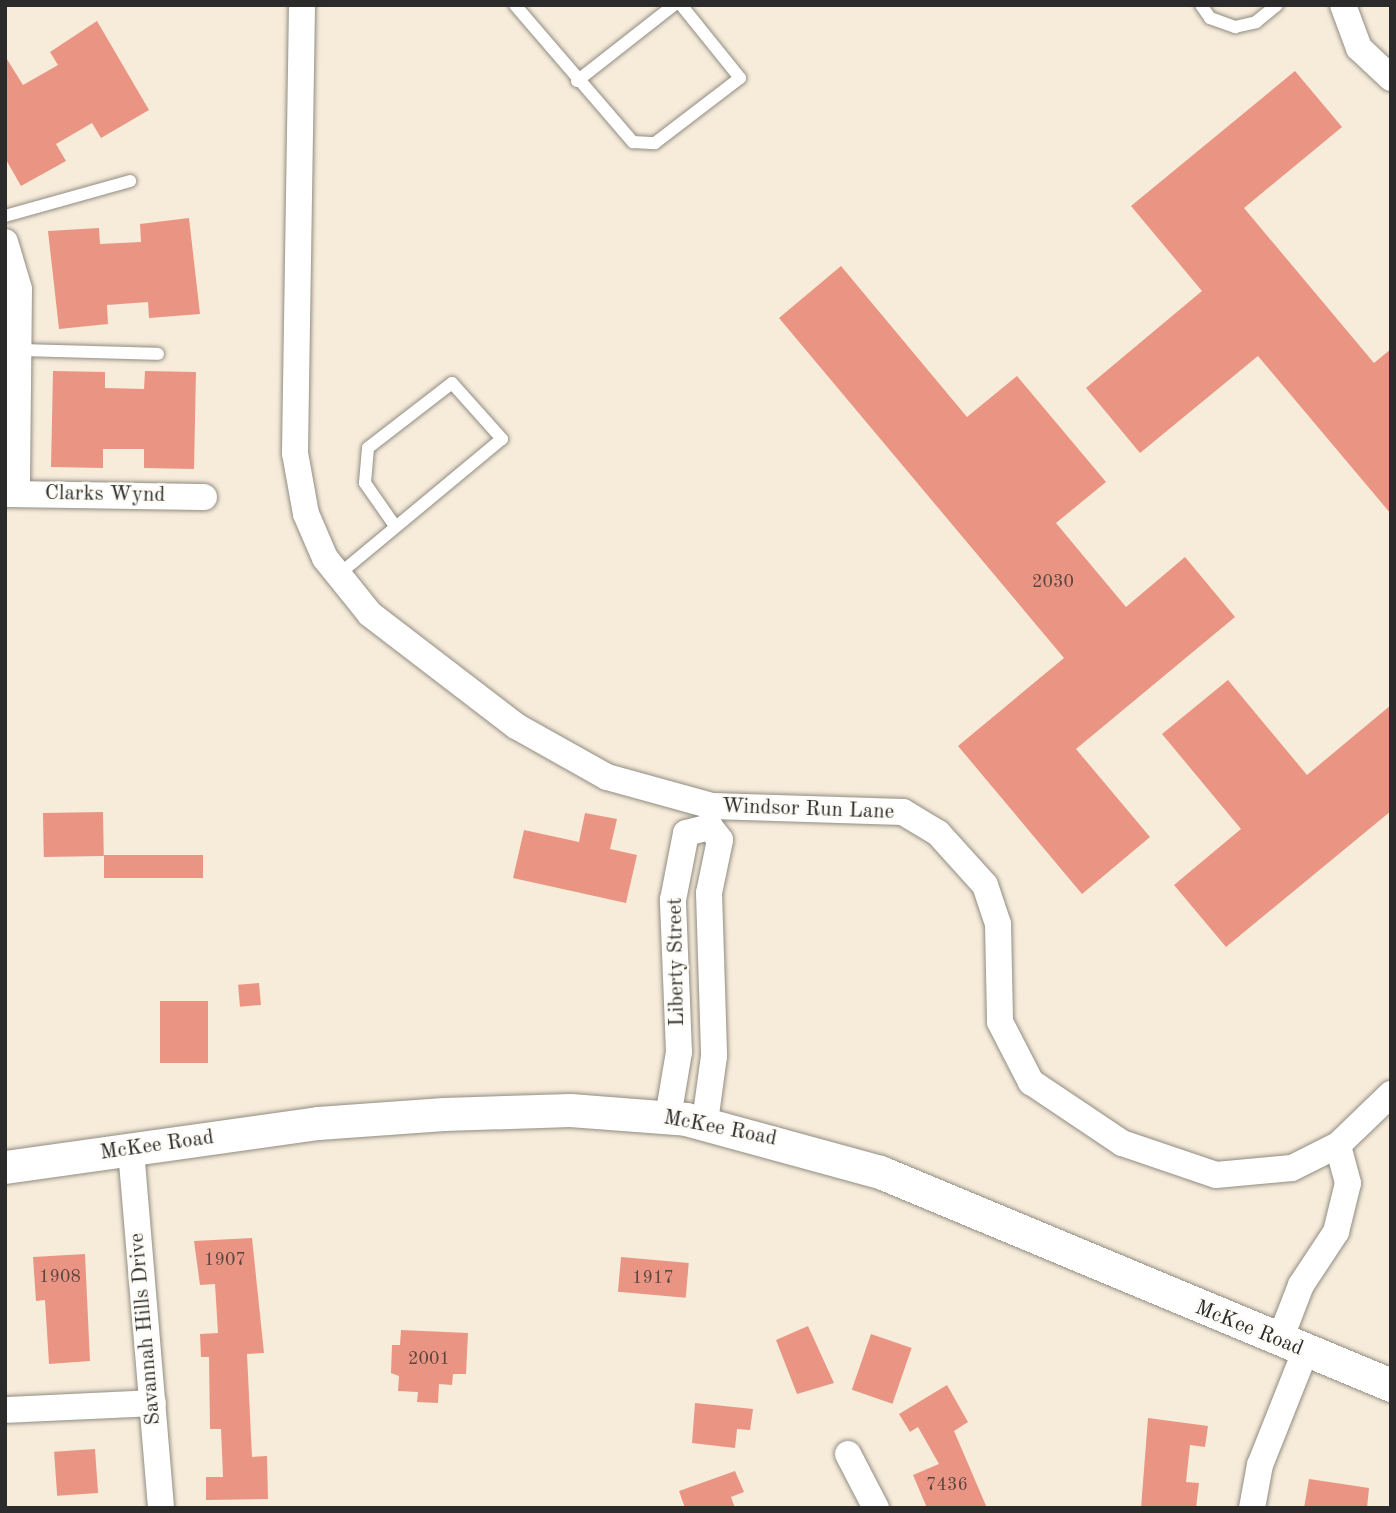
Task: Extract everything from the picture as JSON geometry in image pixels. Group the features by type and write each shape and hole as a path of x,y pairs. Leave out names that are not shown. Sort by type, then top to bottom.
{"street":[{"name":"Windsor Run Lane","path":"302,5 295,453 306,514 338,575 370,614 474,696 607,777 711,817 902,813 938,833 985,885 998,924 1000,1022 1031,1082 1122,1143 1216,1175 1292,1168 1339,1145 1391,1094"},
{"path":"1343,5 1359,48 1391,78"},
{"path":"5,242 19,289 11,494"},
{"name":"Clarks Wynd","path":"11,494 204,497"},
{"name":"Liberty Street","path":"668,1117 679,1052 673,900 685,833 711,817 720,840 709,893 715,1056 705,1122"},
{"path":"673,945 710,947"},
{"name":"McKee Road","path":"5,1167 318,1123 444,1114 570,1110 705,1122 880,1172 1292,1347 1391,1385"},
{"path":"1252,1508 1260,1465 1292,1347 1301,1285 1336,1232 1348,1183 1339,1145"},
{"name":"Savannah Hills Drive","path":"131,1150 161,1508"},
{"path":"5,1410 153,1403"},
{"path":"848,1454 876,1508"}],"lane":[{"path":"515,5 577,81 633,142 655,144 683,127 740,78 681,5"},
{"path":"577,81 674,5"},
{"path":"1201,5 1210,18 1235,27 1256,22 1277,5"},
{"path":"5,216 130,181"},
{"path":"18,350 158,354"},
{"path":"338,575 502,439 452,383 368,448 365,483 395,526"}],"building":[{"path":"97,21 149,110 101,138 92,123 56,144 66,161 21,186 5,158 5,56 23,85 58,65 50,52"},
{"path":"1295,71 1342,127 1244,208 1374,363 1391,349 1391,514 1258,356 1140,453 1086,388 1202,291 1131,206"},
{"path":"189,218 200,314 149,318 148,302 107,305 108,324 59,329 48,231 99,228 100,244 141,242 140,224"},
{"path":"841,266 967,417 1017,376 1106,482 1056,523 1126,607 1185,557 1235,617 1076,749 1150,837 1082,894 958,746 1064,658 779,318"},
{"path":"53,371 105,372 105,388 144,389 145,371 196,372 194,469 144,468 144,449 103,449 103,468 51,467"},
{"path":"1228,680 1307,775 1391,705 1391,811 1226,947 1174,885 1241,829 1162,734"},
{"path":"103,812 104,856 44,857 43,813"},
{"path":"585,813 617,819 610,849 637,855 626,903 513,878 524,830 579,842"},
{"path":"104,855 203,855 203,878 104,878"},
{"path":"259,983 261,1005 240,1007 238,985"},
{"path":"160,1001 208,1001 208,1063 160,1063"},
{"path":"252,1238 264,1353 247,1354 252,1457 267,1456 268,1499 206,1500 206,1477 223,1477 221,1429 210,1429 209,1357 201,1357 200,1334 218,1333 215,1284 200,1285 194,1241"},
{"path":"85,1254 90,1361 49,1364 45,1300 36,1301 33,1257"},
{"path":"621,1257 689,1263 686,1298 618,1292"},
{"path":"808,1326 834,1383 797,1394 776,1340"},
{"path":"401,1330 468,1333 466,1374 453,1374 452,1385 439,1384 438,1403 417,1402 418,1392 398,1391 399,1376 391,1373 392,1345 400,1345"},
{"path":"871,1334 912,1348 892,1404 852,1390"},
{"path":"947,1385 968,1422 954,1431 987,1508 927,1508 913,1475 939,1464 918,1427 910,1432 899,1414"},
{"path":"695,1403 753,1409 750,1430 737,1429 735,1448 692,1443"},
{"path":"1148,1418 1208,1426 1205,1447 1190,1445 1186,1482 1199,1483 1196,1508 1141,1508"},
{"path":"95,1449 98,1493 57,1496 54,1452"},
{"path":"735,1471 744,1492 731,1497 735,1508 685,1508 679,1491"},
{"path":"1309,1479 1369,1488 1367,1508 1304,1508"}]}
